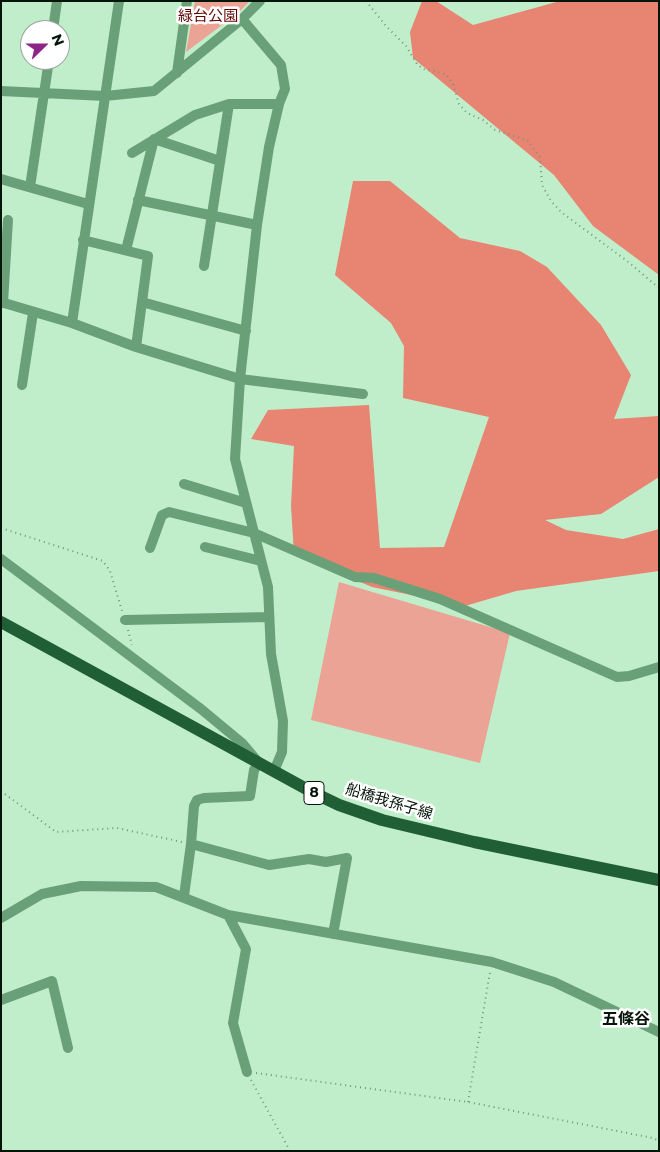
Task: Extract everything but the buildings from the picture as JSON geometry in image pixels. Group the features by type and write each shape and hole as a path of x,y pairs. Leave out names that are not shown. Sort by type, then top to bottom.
{"main road":[{"name":"船橋我孫子線","path":"2,625 339,805 382,820 484,844 659,880"}],"street":[{"path":"55,20 58,1"},
{"path":"72,323 119,1"},
{"path":"177,73 188,1"},
{"path":"1,91 105,96 154,91 242,19 260,1"},
{"path":"242,19 281,66 285,89 279,104 268,147 240,379 234,459 268,587 271,654 283,721 282,752 274,771"},
{"path":"30,187 47,70"},
{"path":"132,152 195,115 229,104 279,104"},
{"path":"204,266 229,104"},
{"path":"154,139 220,160"},
{"path":"126,250 154,139"},
{"path":"1,179 88,204"},
{"path":"138,200 258,225"},
{"path":"8,220 2,302 33,313 72,323 136,347 240,379 363,394"},
{"path":"83,240 148,256 136,347"},
{"path":"142,302 246,331"},
{"path":"22,385 33,313"},
{"path":"184,484 246,503"},
{"path":"150,548 162,515 169,512 254,533 355,577 374,578 440,599 617,677 629,676 659,667"},
{"path":"205,547 261,561"},
{"path":"1,559 242,743 259,763 254,770 250,796 197,800 194,806 184,896"},
{"path":"125,620 269,617"},
{"path":"191,844 270,865 309,859 326,862 347,858 333,934"},
{"path":"1,918 42,894 81,886 156,887 228,914 492,962 554,982 659,1032"},
{"path":"228,914 246,949 233,1023 247,1072"},
{"path":"1,1000 52,980 68,1048"}],"path":[{"path":"366,1 386,26 406,46 417,64 423,69 446,74 453,84 460,104 467,113 483,120 495,130 527,140 540,157 542,184 551,202 627,260 659,288"},
{"path":"1,528 104,561 110,572 137,661"},
{"path":"1,791 56,832 118,828 191,844"},
{"path":"468,1102 492,962"},
{"path":"247,1072 468,1102 643,1136 659,1141"},
{"path":"247,1072 290,1151"}],"green space":[{"name":"緑台公園","path":"195,1 250,1 238,13 186,52"},
{"path":"339,582 510,633 480,763 311,720"}],"shaded area":[{"path":"422,1 436,1 473,25 560,1 659,1 659,275 593,226 554,175 413,58 410,32"},
{"path":"353,181 390,181 460,238 520,251 547,267 601,325 631,375 614,419 659,416 659,477 601,514 545,520 566,530 623,539 659,529 659,571 516,591 465,606 372,587 294,554 291,506 294,446 251,439 268,410 369,405 380,548 444,547 489,417 403,398 404,346 391,323 335,275"}],"district":[{"name":"五條谷","path":"626,1019"}]}
